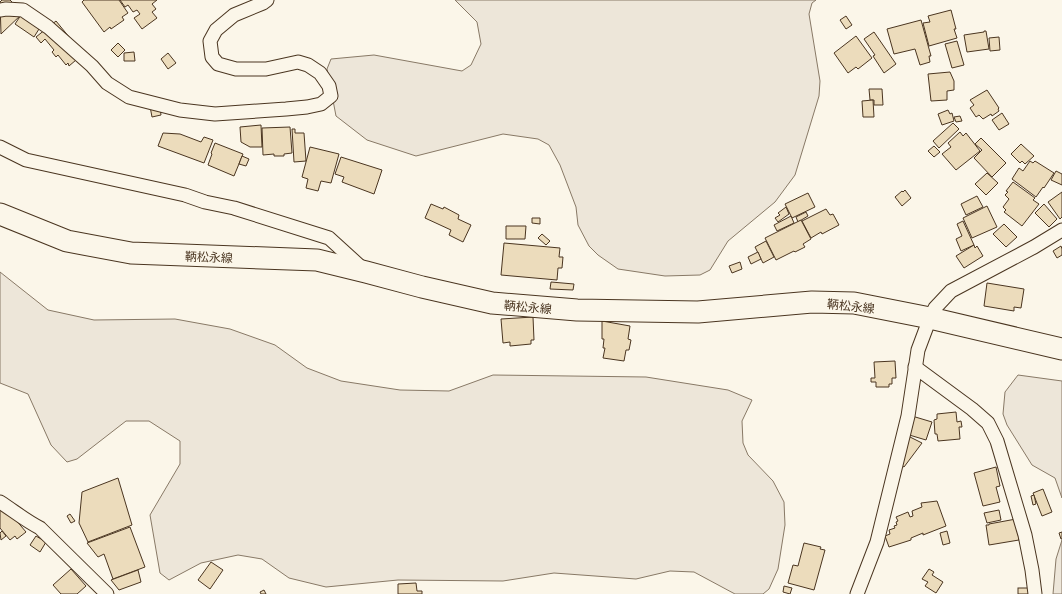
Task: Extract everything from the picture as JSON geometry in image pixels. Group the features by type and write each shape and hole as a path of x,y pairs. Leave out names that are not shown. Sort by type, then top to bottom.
{"main road":[{"name":"鞆松永線","path":"0,214 67,241 131,253 317,260 492,303 570,309 698,312 812,302 854,303 930,318 1062,349"}],"street":[{"path":"0,10 22,5 23,10 48,27 92,66 107,83 129,97 180,110 215,114 286,109 320,104 331,96 329,86 320,73 308,65 298,62 266,69 236,69 218,64 212,57 210,41 216,30 234,14 267,0"},
{"path":"0,147 26,160 185,195 205,202 234,208 329,238 366,272"},
{"path":"857,594 877,542 908,416 918,350 935,308 951,291 1034,247 1062,230"},
{"path":"915,367 972,409 988,423 997,441 1025,535 1035,594"},
{"path":"0,502 19,514 26,521 40,528 104,592"}],"shaded area":[{"path":"455,0 816,0 812,3 809,14 820,81 819,96 795,175 775,202 728,241 710,270 700,275 665,276 618,269 598,255 589,246 578,225 576,207 560,165 549,145 538,139 503,134 416,156 367,140 336,116 327,69 331,59 374,55 462,71 471,65 481,44 477,22"},
{"path":"0,272 48,310 94,320 175,319 230,329 275,345 307,368 341,381 400,390 449,391 493,375 646,377 728,390 752,400 742,421 743,443 748,455 773,481 784,502 785,525 778,569 769,589 763,594 735,594 694,572 670,571 636,579 554,573 503,581 398,580 326,587 289,578 262,559 238,555 201,563 169,580 160,573 150,515 180,464 180,441 149,421 126,421 77,459 67,462 51,445 28,394 0,383"},
{"path":"1018,375 1062,381 1062,498 1055,478 1032,465 1007,425 1003,414 1005,392"},
{"path":"1062,540 1062,594 1053,594 1056,559"}],"building":[{"path":"2,0 10,0 23,13 1,34 0,2"},
{"path":"84,0 119,0 128,13 122,17 124,20 111,29 110,27 104,32 82,2"},
{"path":"120,0 157,0 152,4 156,9 152,12 157,18 142,29 134,18 140,14 137,10 133,12 128,5 125,7"},
{"path":"25,9 44,21 34,37 15,24"},
{"path":"951,10 957,38 929,46 923,23 930,22 928,16"},
{"path":"846,16 852,25 846,29 840,20"},
{"path":"921,20 931,56 929,56 930,62 920,65 915,49 894,54 887,29"},
{"path":"56,21 83,54 69,66 68,63 66,65 58,55 56,57 52,52 54,50 45,39 41,43 36,37"},
{"path":"986,31 989,49 967,52 964,35"},
{"path":"874,32 896,64 884,73 873,56 875,55 864,39"},
{"path":"856,36 872,58 858,69 856,67 848,73 834,53"},
{"path":"999,37 1000,50 990,51 989,38"},
{"path":"957,41 964,65 952,68 945,44"},
{"path":"118,43 125,50 118,57 111,50"},
{"path":"134,52 135,61 124,61 124,53"},
{"path":"168,53 176,63 168,69 161,59"},
{"path":"950,72 954,81 954,90 947,91 947,100 931,101 928,74"},
{"path":"869,89 882,89 883,105 874,105 874,100 870,100"},
{"path":"987,90 999,108 999,111 992,116 991,114 983,119 979,115 976,117 970,108 974,105 970,100"},
{"path":"159,100 161,115 152,117 149,101"},
{"path":"873,100 874,117 863,117 862,101"},
{"path":"948,110 950,114 952,113 954,121 942,125 938,114"},
{"path":"1002,113 1009,124 999,130 992,120"},
{"path":"960,116 962,121 956,122 954,117"},
{"path":"953,123 959,129 939,148 933,141"},
{"path":"261,125 262,147 250,147 241,142 240,127"},
{"path":"290,127 292,153 284,154 284,156 274,156 274,154 263,155 262,128"},
{"path":"292,129 295,129 295,133 304,133 306,161 294,162"},
{"path":"960,132 963,136 966,133 980,151 956,170 942,154 951,147 948,143"},
{"path":"163,133 180,134 201,142 204,137 213,140 204,163 158,146"},
{"path":"981,138 1006,163 992,177 974,158 982,150 975,144"},
{"path":"215,143 243,154 234,176 208,165"},
{"path":"1021,144 1034,156 1025,164 1022,161 1020,163 1011,154"},
{"path":"934,146 940,152 934,157 928,151"},
{"path":"310,147 339,154 331,183 321,181 318,191 306,188 308,179 302,177"},
{"path":"242,156 249,159 246,166 239,164"},
{"path":"341,157 382,170 374,194 342,182 344,177 335,174"},
{"path":"1030,161 1033,163 1035,161 1054,173 1036,197 1012,179 1019,168 1023,171"},
{"path":"1056,171 1062,174 1062,185 1051,180"},
{"path":"987,173 998,183 986,195 975,184"},
{"path":"1013,182 1035,198 1033,200 1039,204 1022,226 1004,212 1006,210 1003,207 1009,199 1005,195 1008,192 1006,191"},
{"path":"905,190 911,198 902,206 895,197"},
{"path":"1062,192 1062,217 1060,219 1048,202"},
{"path":"808,193 815,207 792,218 785,204"},
{"path":"977,196 983,207 966,215 961,204"},
{"path":"431,204 443,209 444,207 459,215 458,219 471,225 463,242 449,235 451,230 425,218"},
{"path":"1044,204 1057,219 1049,227 1035,213"},
{"path":"987,206 997,227 972,238 963,218"},
{"path":"786,207 789,214 778,222 775,218 780,215 778,213"},
{"path":"826,209 830,215 833,214 839,225 822,234 821,232 811,238 802,221"},
{"path":"806,212 808,216 798,222 796,217"},
{"path":"791,216 794,223 777,231 774,225"},
{"path":"532,218 540,218 540,224 532,223"},
{"path":"801,220 811,239 803,244 805,247 776,260 765,238"},
{"path":"963,221 974,245 961,251 956,239 962,236 957,224"},
{"path":"1004,224 1017,237 1006,247 993,234"},
{"path":"506,226 526,226 525,239 506,239"},
{"path":"542,234 550,241 546,245 538,238"},
{"path":"766,241 774,257 763,263 755,247"},
{"path":"504,243 560,248 559,257 563,257 562,268 558,268 557,280 501,275"},
{"path":"974,245 975,248 977,246 983,256 964,268 956,256"},
{"path":"1061,246 1062,255 1057,258 1053,251"},
{"path":"758,252 761,259 751,264 748,257"},
{"path":"740,262 742,269 732,273 729,266"},
{"path":"551,282 574,284 573,290 550,289"},
{"path":"987,283 1024,289 1021,308 1014,307 1014,311 984,306"},
{"path":"533,317 534,340 531,340 531,344 510,346 510,342 503,343 501,319"},
{"path":"602,321 630,326 628,339 631,340 629,350 626,350 624,361 603,358 605,348 603,348 604,339 602,339"},
{"path":"895,361 896,378 892,378 892,384 889,384 889,387 876,387 876,382 871,382 871,378 875,378 874,362"},
{"path":"956,412 957,422 961,421 962,427 959,427 960,439 938,441 937,434 935,434 934,420 937,419 937,414"},
{"path":"912,416 932,422 926,440 906,434"},
{"path":"908,436 922,443 904,467 892,459"},
{"path":"996,467 1000,486 996,487 1000,502 983,506 974,473"},
{"path":"118,478 132,525 88,542 79,523 82,492"},
{"path":"1043,489 1052,512 1042,516 1033,493"},
{"path":"1034,495 1036,504 1033,505 1031,496"},
{"path":"937,501 946,526 923,535 923,533 911,538 911,540 889,547 885,536 890,534 889,530 895,528 894,526 897,525 896,522 898,521 896,517 908,512 910,517 913,516 912,511 922,507 921,503"},
{"path":"0,506 5,507 26,532 17,539 15,536 10,540 0,528"},
{"path":"999,510 1001,520 987,523 984,513"},
{"path":"70,514 75,521 71,523 67,516"},
{"path":"1016,519 1019,540 989,545 986,525"},
{"path":"130,527 145,567 113,579 104,554 98,557 87,543"},
{"path":"2,531 6,536 1,540 0,533"},
{"path":"947,531 950,543 943,545 940,533"},
{"path":"1062,532 1062,539 1061,539 1059,533"},
{"path":"36,536 46,542 40,552 30,545"},
{"path":"804,543 821,547 820,549 825,550 814,590 788,583 793,565 798,566"},
{"path":"211,562 223,570 210,589 198,580"},
{"path":"71,569 86,586 77,594 61,594 53,585"},
{"path":"929,569 934,572 932,575 943,582 936,593 925,586 928,582 922,579"},
{"path":"138,570 141,582 119,590 111,580"},
{"path":"416,583 417,591 422,591 422,594 398,594 398,584"},
{"path":"784,586 792,588 790,594 783,592"},
{"path":"1018,588 1029,588 1029,594 1018,594"},
{"path":"264,590 266,594 261,594 260,592"}]}
